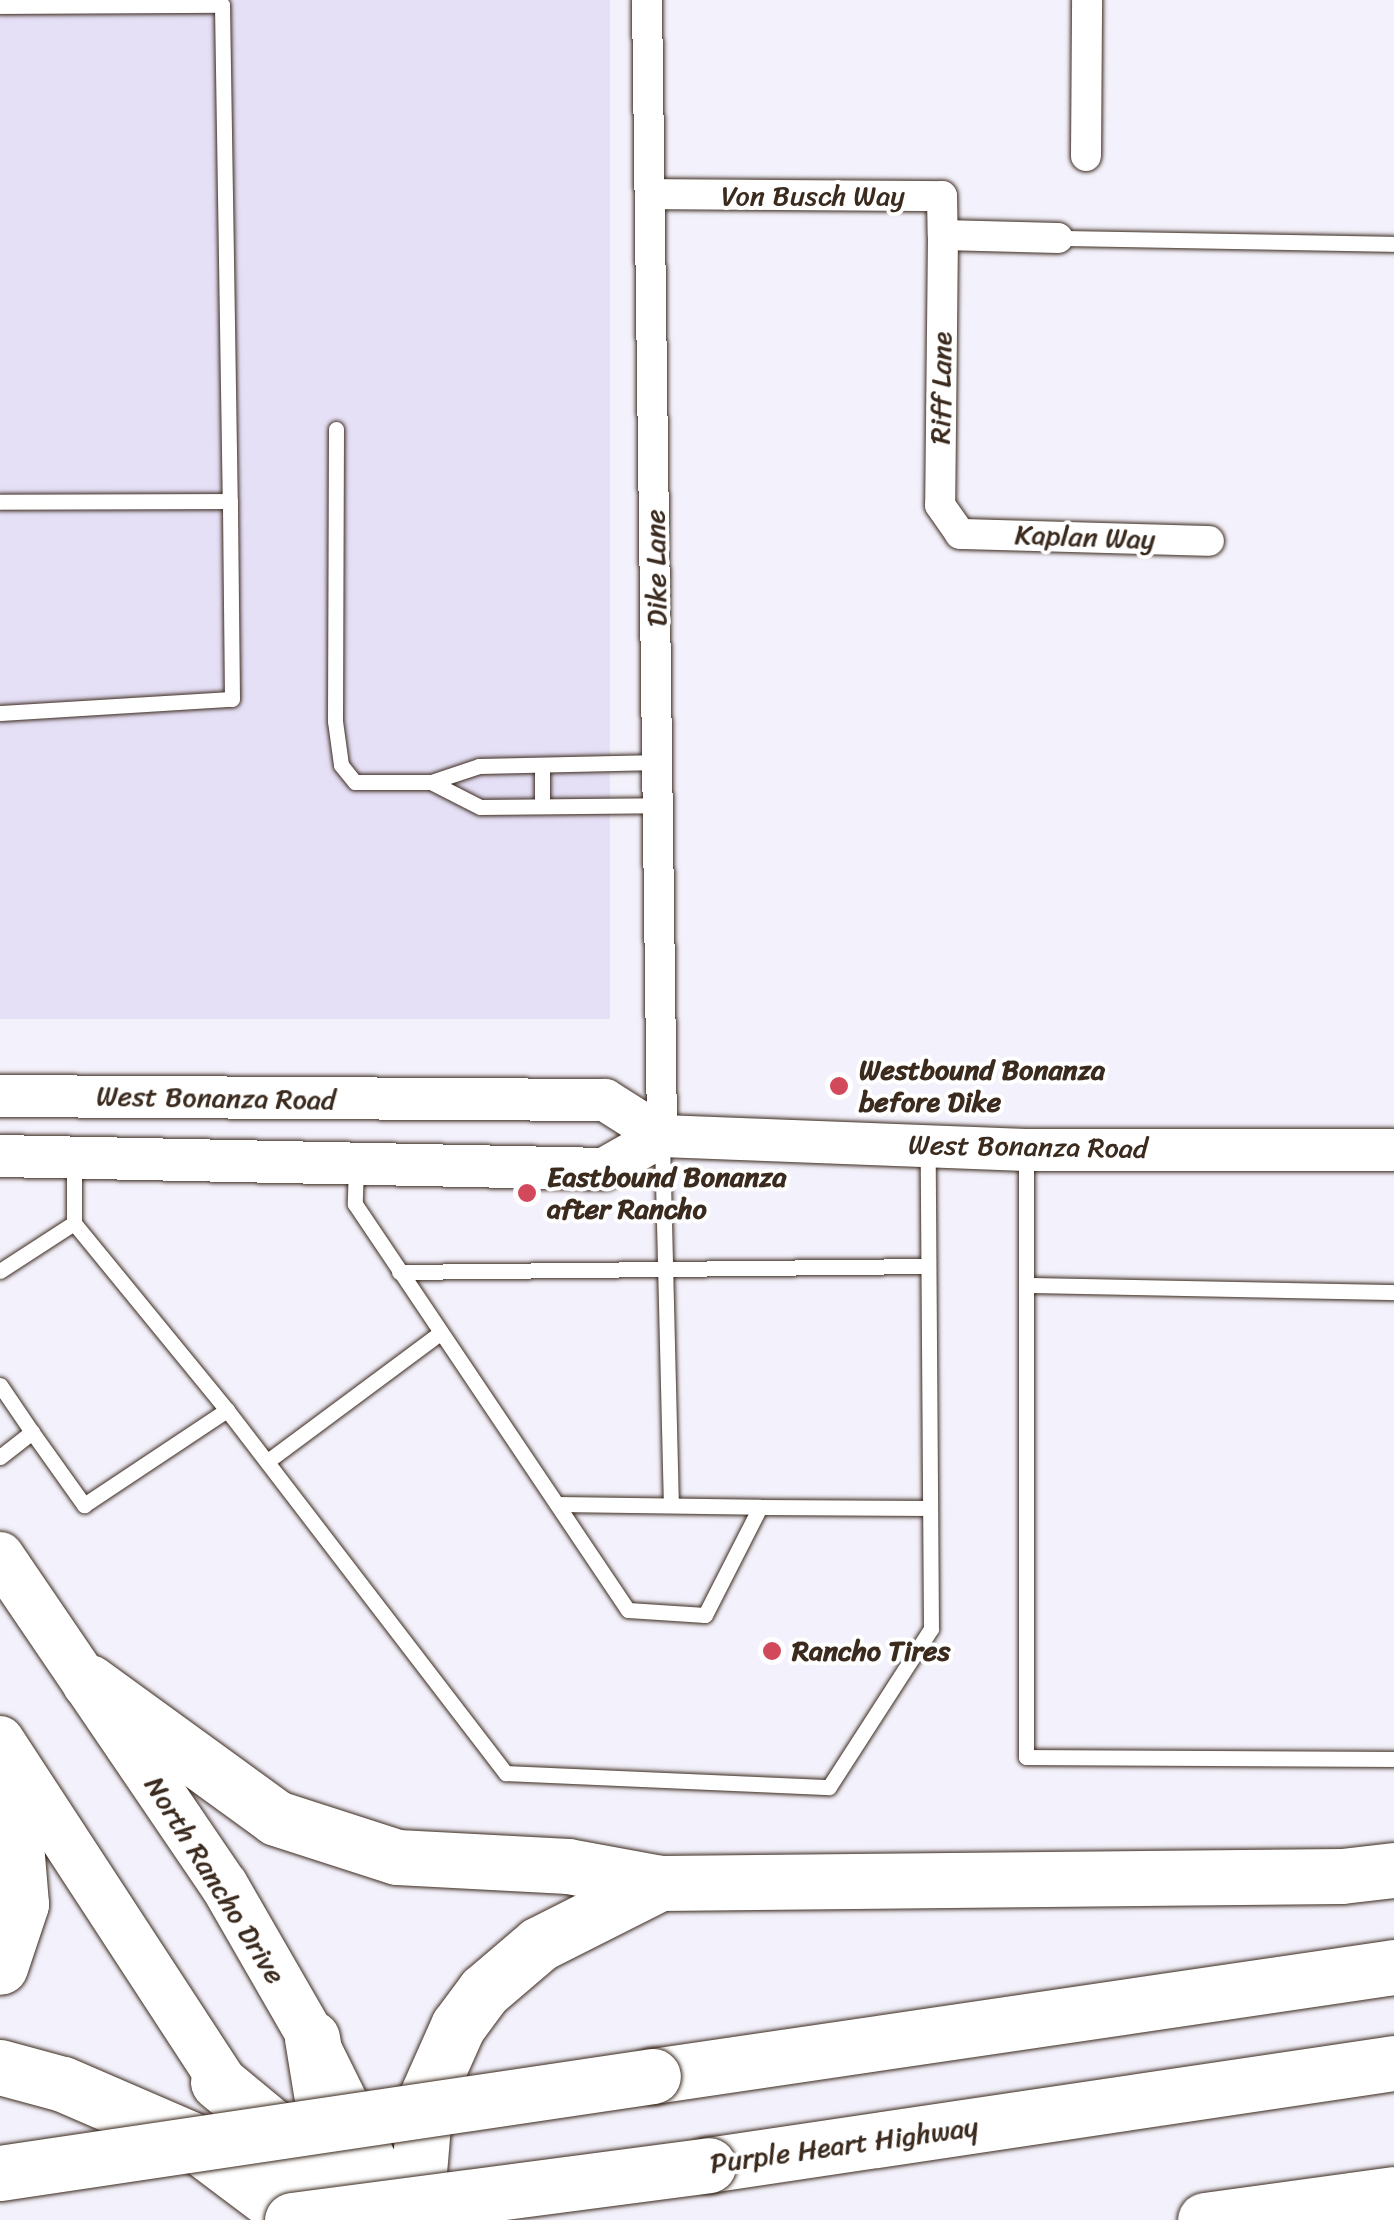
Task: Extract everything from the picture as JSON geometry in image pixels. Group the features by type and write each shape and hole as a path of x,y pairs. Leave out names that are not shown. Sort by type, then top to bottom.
{"highway":[{"path":"89,1682 276,1818 397,1856 463,1865 568,1866 660,1883 1342,1876 1394,1870"},
{"path":"0,1798 16,1844 21,1904 0,1968"},
{"path":"415,2220 425,2100 458,2026 484,1991 539,1944 660,1883"},
{"path":"0,2173 1394,1966"},
{"path":"312,2038 328,2204"},
{"name":"Purple Heart Highway","path":"295,2220 708,2165 1394,2063"},
{"path":"0,2067 63,2084 188,2138 295,2220"},
{"path":"218,2082 328,2204 386,2220"},
{"path":"1206,2220 1394,2194"}],"main road":[{"name":"West Bonanza Road","path":"0,1096 605,1100 662,1136 1026,1150 1394,1150"},
{"path":"356,1167 357,1099"},
{"path":"0,1156 604,1170 662,1136"},
{"name":"North Rancho Drive","path":"0,1556 224,1886 312,2038 402,2220"},
{"path":"0,1740 218,2082"}],"street":[{"name":"Dike Lane","path":"648,0 662,1136"},
{"path":"1086,156 1087,0"},
{"name":"Von Busch Way","path":"650,194 942,196 943,236"},
{"path":"943,236 1058,238"},
{"name":"Riff Lane","path":"943,236 940,505 960,534"},
{"name":"Kaplan Way","path":"960,534 1209,541"}],"lane":[{"path":"0,6 222,5 232,698 0,713"},
{"path":"1058,238 1394,244"},
{"path":"336,429 335,722 341,766 355,782 431,782 479,766 660,762"},
{"path":"0,502 230,501"},
{"path":"542,765 542,806"},
{"path":"431,782 480,807 658,804"},
{"path":"662,1136 671,1506"},
{"path":"74,1160 74,1223 269,1460 506,1773 829,1787 932,1629 928,1146"},
{"path":"1026,1150 1026,1757 1394,1759"},
{"path":"356,1167 356,1204 628,1610 705,1615 760,1507"},
{"path":"0,1271 74,1223"},
{"path":"399,1272 928,1266"},
{"path":"1026,1285 1394,1292"},
{"path":"269,1460 440,1333"},
{"path":"0,1384 84,1506 228,1410"},
{"path":"0,1457 32,1432"},
{"path":"557,1504 930,1508"}],"shaded area":[{"path":"0,0 610,0 610,1019 0,1019"}],"place":[{"name":"Westbound Bonanza before Dike","path":"839,1086"},
{"name":"Eastbound Bonanza after Rancho","path":"527,1193"},
{"name":"Rancho Tires","path":"772,1651"}]}
